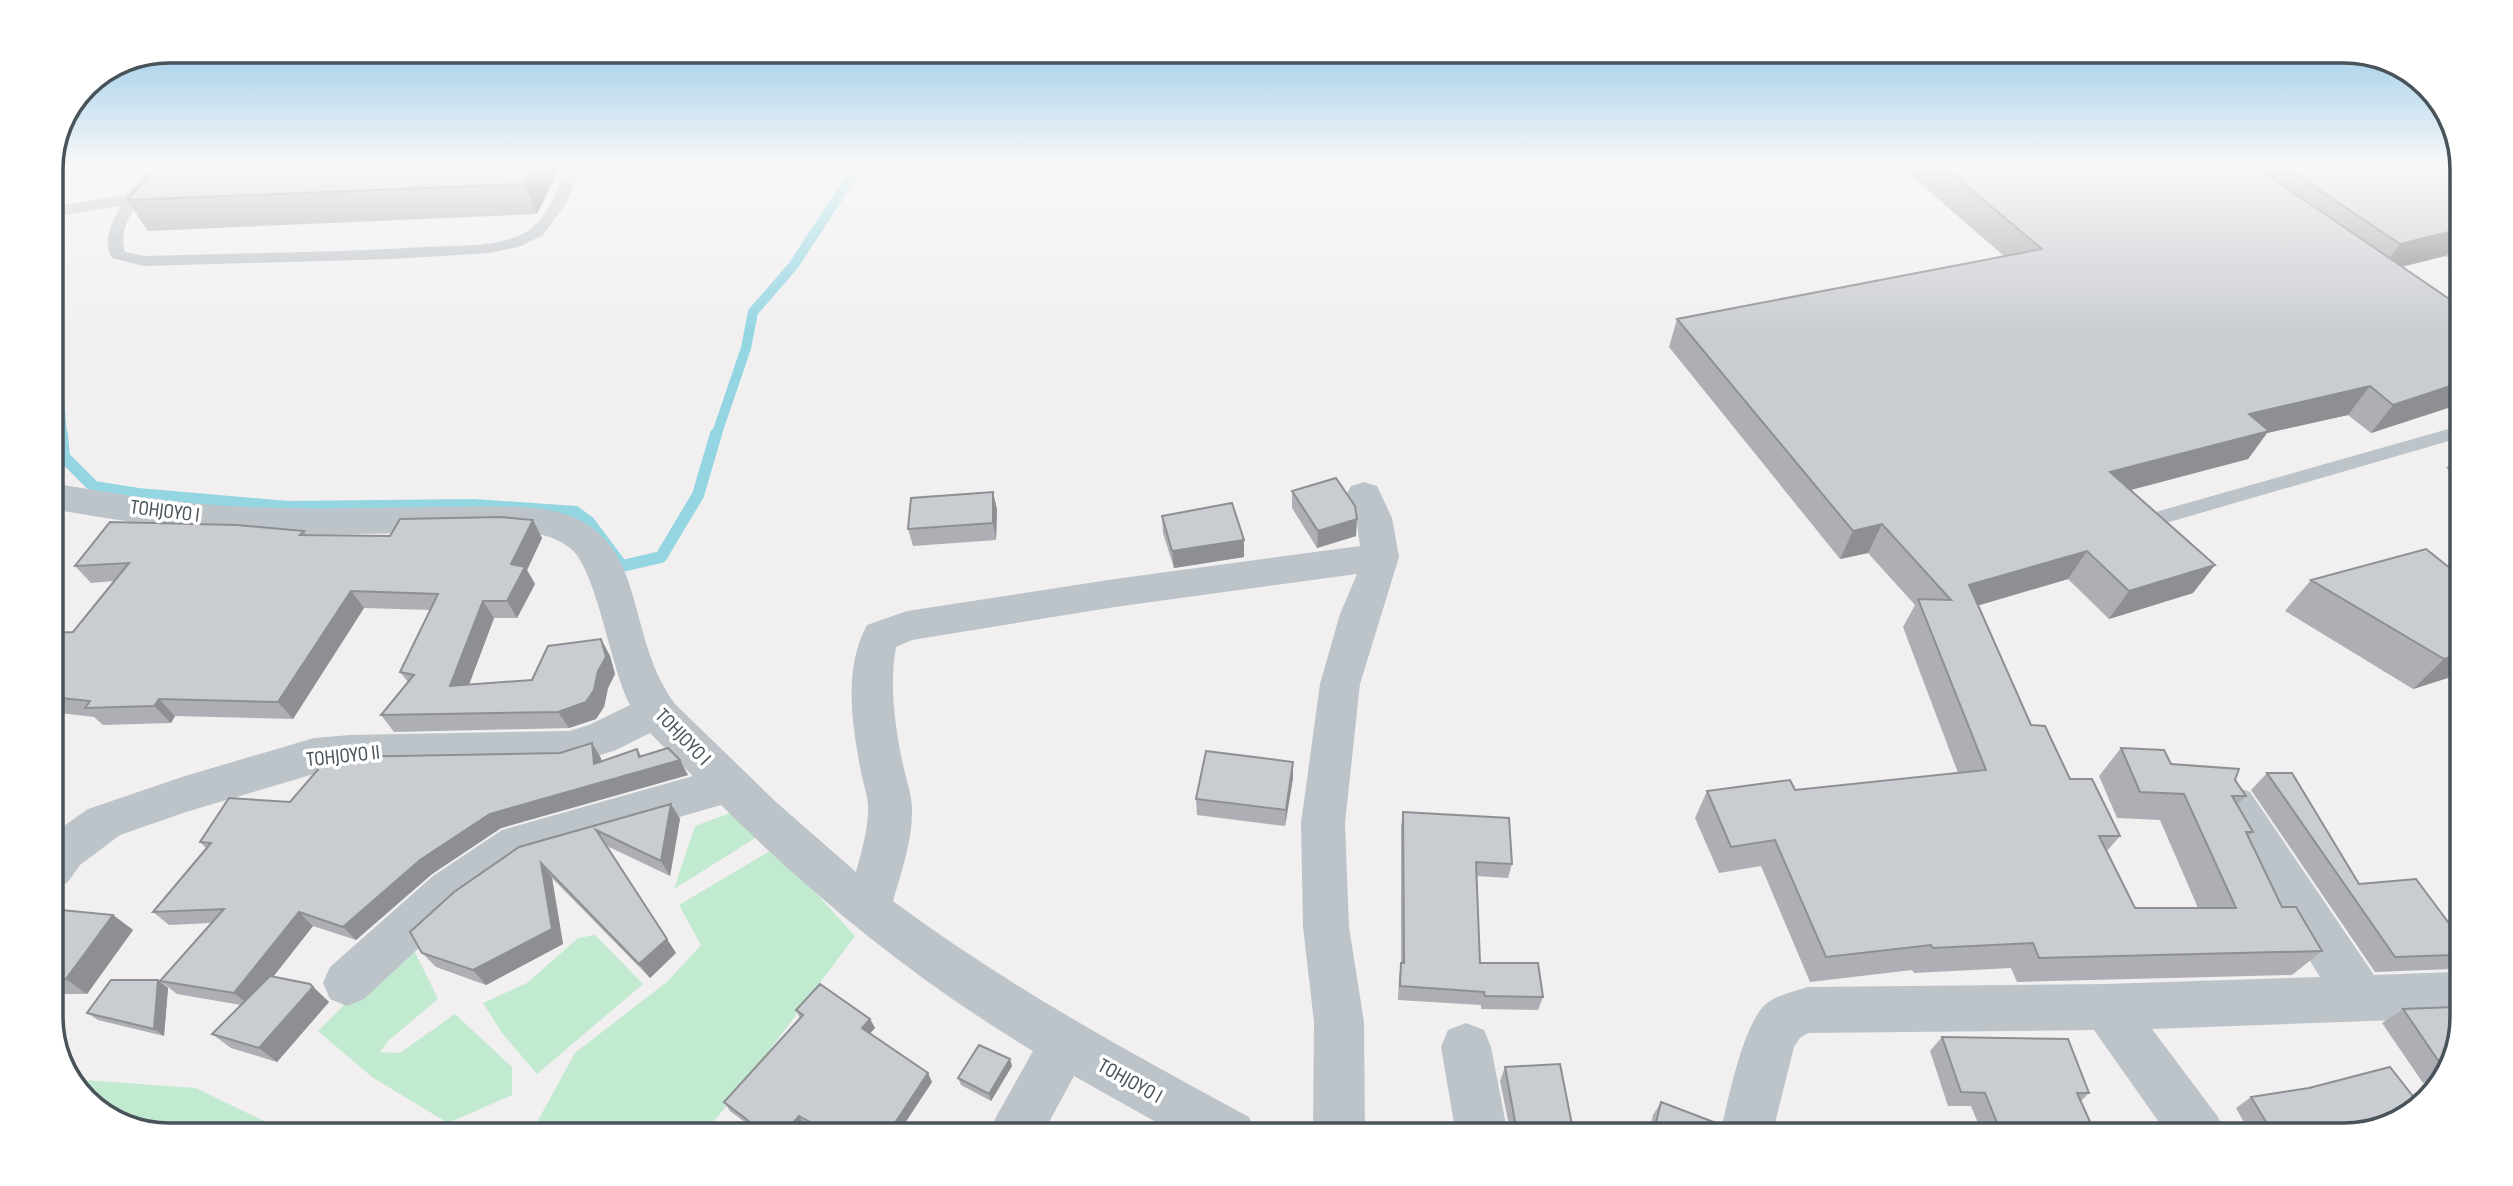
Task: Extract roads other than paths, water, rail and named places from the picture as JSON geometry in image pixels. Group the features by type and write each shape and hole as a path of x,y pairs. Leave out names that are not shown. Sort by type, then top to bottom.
{"street":[{"path":"1339,1123 1339,1022 1326,927 1323,823 1340,684 1380,557 1374,519 1364,495"},
{"name":"TOHJOYO I","path":"63,500 271,522 519,520 565,527 581,535 596,551 618,605 632,667 655,711 813,865 932,958 1063,1044 1209,1123"},
{"path":"867,909 887,837 890,803 877,729 873,669 874,649 881,636 893,629 933,622 1380,557"},
{"name":"TOHJOYO II","path":"63,852 104,822 185,794 314,756 350,752 569,748 601,738 655,711"},
{"path":"347,983 441,895 494,856 518,844 729,784"},
{"path":"2234,805 2361,998"},
{"path":"1749,1123 1771,1039 1784,1020 1808,1010 2106,1007 2450,995"},
{"path":"2106,1007 2191,1123"},
{"path":"1020,1123 1063,1044"},
{"path":"1466,1047 1480,1123"}],"lane":[{"path":"121,222 114,241 118,255 144,261 475,249 519,242 537,232 544,222"},
{"path":"2159,518 2450,435"}],"waterway":[{"path":"716,436 746,348 753,312 793,266 822,222"},
{"path":"63,446 64,457 94,487 138,494 288,507 474,505 575,512 589,522 622,566 661,557 698,495 716,434"}]}
